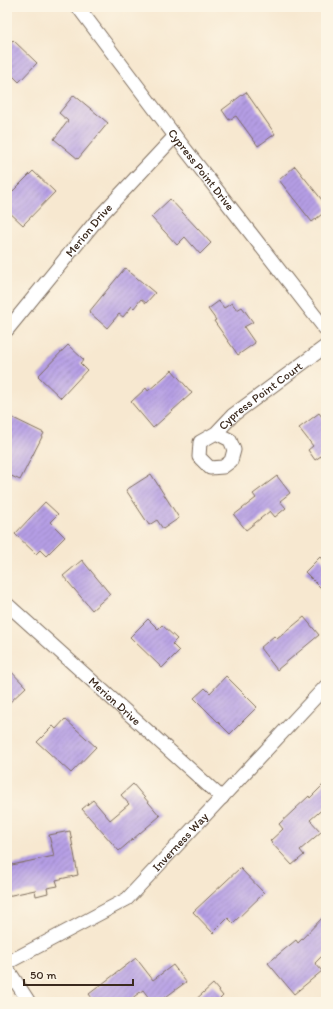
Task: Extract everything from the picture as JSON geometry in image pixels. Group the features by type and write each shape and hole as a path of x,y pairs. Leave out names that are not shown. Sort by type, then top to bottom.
{"street":[{"name":"Cypress Point Drive","path":"78,7 175,136 326,330"},
{"name":"Merion Drive","path":"7,330 100,216 175,136"},
{"name":"Cypress Point Court","path":"216,433 233,415 326,346"},
{"name":"Merion Drive","path":"7,604 222,798"},
{"name":"Inverness Way","path":"7,963 127,899 326,686"},
{"path":"7,968 29,1002"}],"building":[{"path":"13,40 37,63 19,82 7,70 7,46"},
{"path":"246,92 275,134 258,146 236,116 229,120 222,110"},
{"path":"74,95 108,123 78,159 54,139 68,121 59,113"},
{"path":"295,166 326,205 326,211 312,222 279,180"},
{"path":"33,171 55,192 23,225 7,210 7,197"},
{"path":"170,199 211,243 200,254 185,237 177,245 151,217"},
{"path":"125,268 155,293 146,303 141,299 134,308 132,306 123,317 119,314 107,328 89,312"},
{"path":"219,301 224,308 232,303 237,310 242,307 253,322 244,327 255,343 238,355 214,321 216,320 208,309"},
{"path":"68,345 84,360 80,363 87,370 61,398 38,376"},
{"path":"172,370 192,393 153,428 131,402 146,388 148,391"},
{"path":"319,413 326,422 326,463 321,456 315,460 308,450 313,446 299,428"},
{"path":"7,415 44,433 20,480 7,474"},
{"path":"151,474 179,518 163,529 157,520 149,525 126,490"},
{"path":"277,476 290,493 280,501 286,508 275,517 270,511 246,530 234,515 256,498 253,494"},
{"path":"45,502 58,514 50,522 65,537 46,556 40,550 36,554 15,534"},
{"path":"320,557 326,564 326,593 305,572"},
{"path":"82,560 110,594 92,610 63,576"},
{"path":"304,617 319,635 277,670 260,648 274,636 277,639"},
{"path":"148,619 158,629 162,625 177,639 172,644 179,651 162,668 130,637"},
{"path":"7,667 26,687 7,705"},
{"path":"226,676 257,707 230,734 194,698 205,688 210,693"},
{"path":"65,719 96,747 71,773 37,742 53,726 56,729"},
{"path":"326,782 326,806 310,820 321,832 300,850 304,855 292,865 270,841 283,829 279,824 309,796 310,798"},
{"path":"133,784 160,816 119,851 82,809 93,800 110,820 129,804 121,795"},
{"path":"70,831 78,875 56,880 58,886 47,888 48,893 36,896 35,890 7,896 7,866 54,856 49,835"},
{"path":"240,868 264,893 233,923 228,918 213,933 193,912"},
{"path":"326,914 326,952 315,963 322,971 294,994 268,963 296,940 298,943"},
{"path":"136,958 153,980 173,965 186,982 159,1002 152,1002 143,990 127,1002 95,1002 89,994"},
{"path":"213,984 223,996 217,1002 193,1002"}]}
